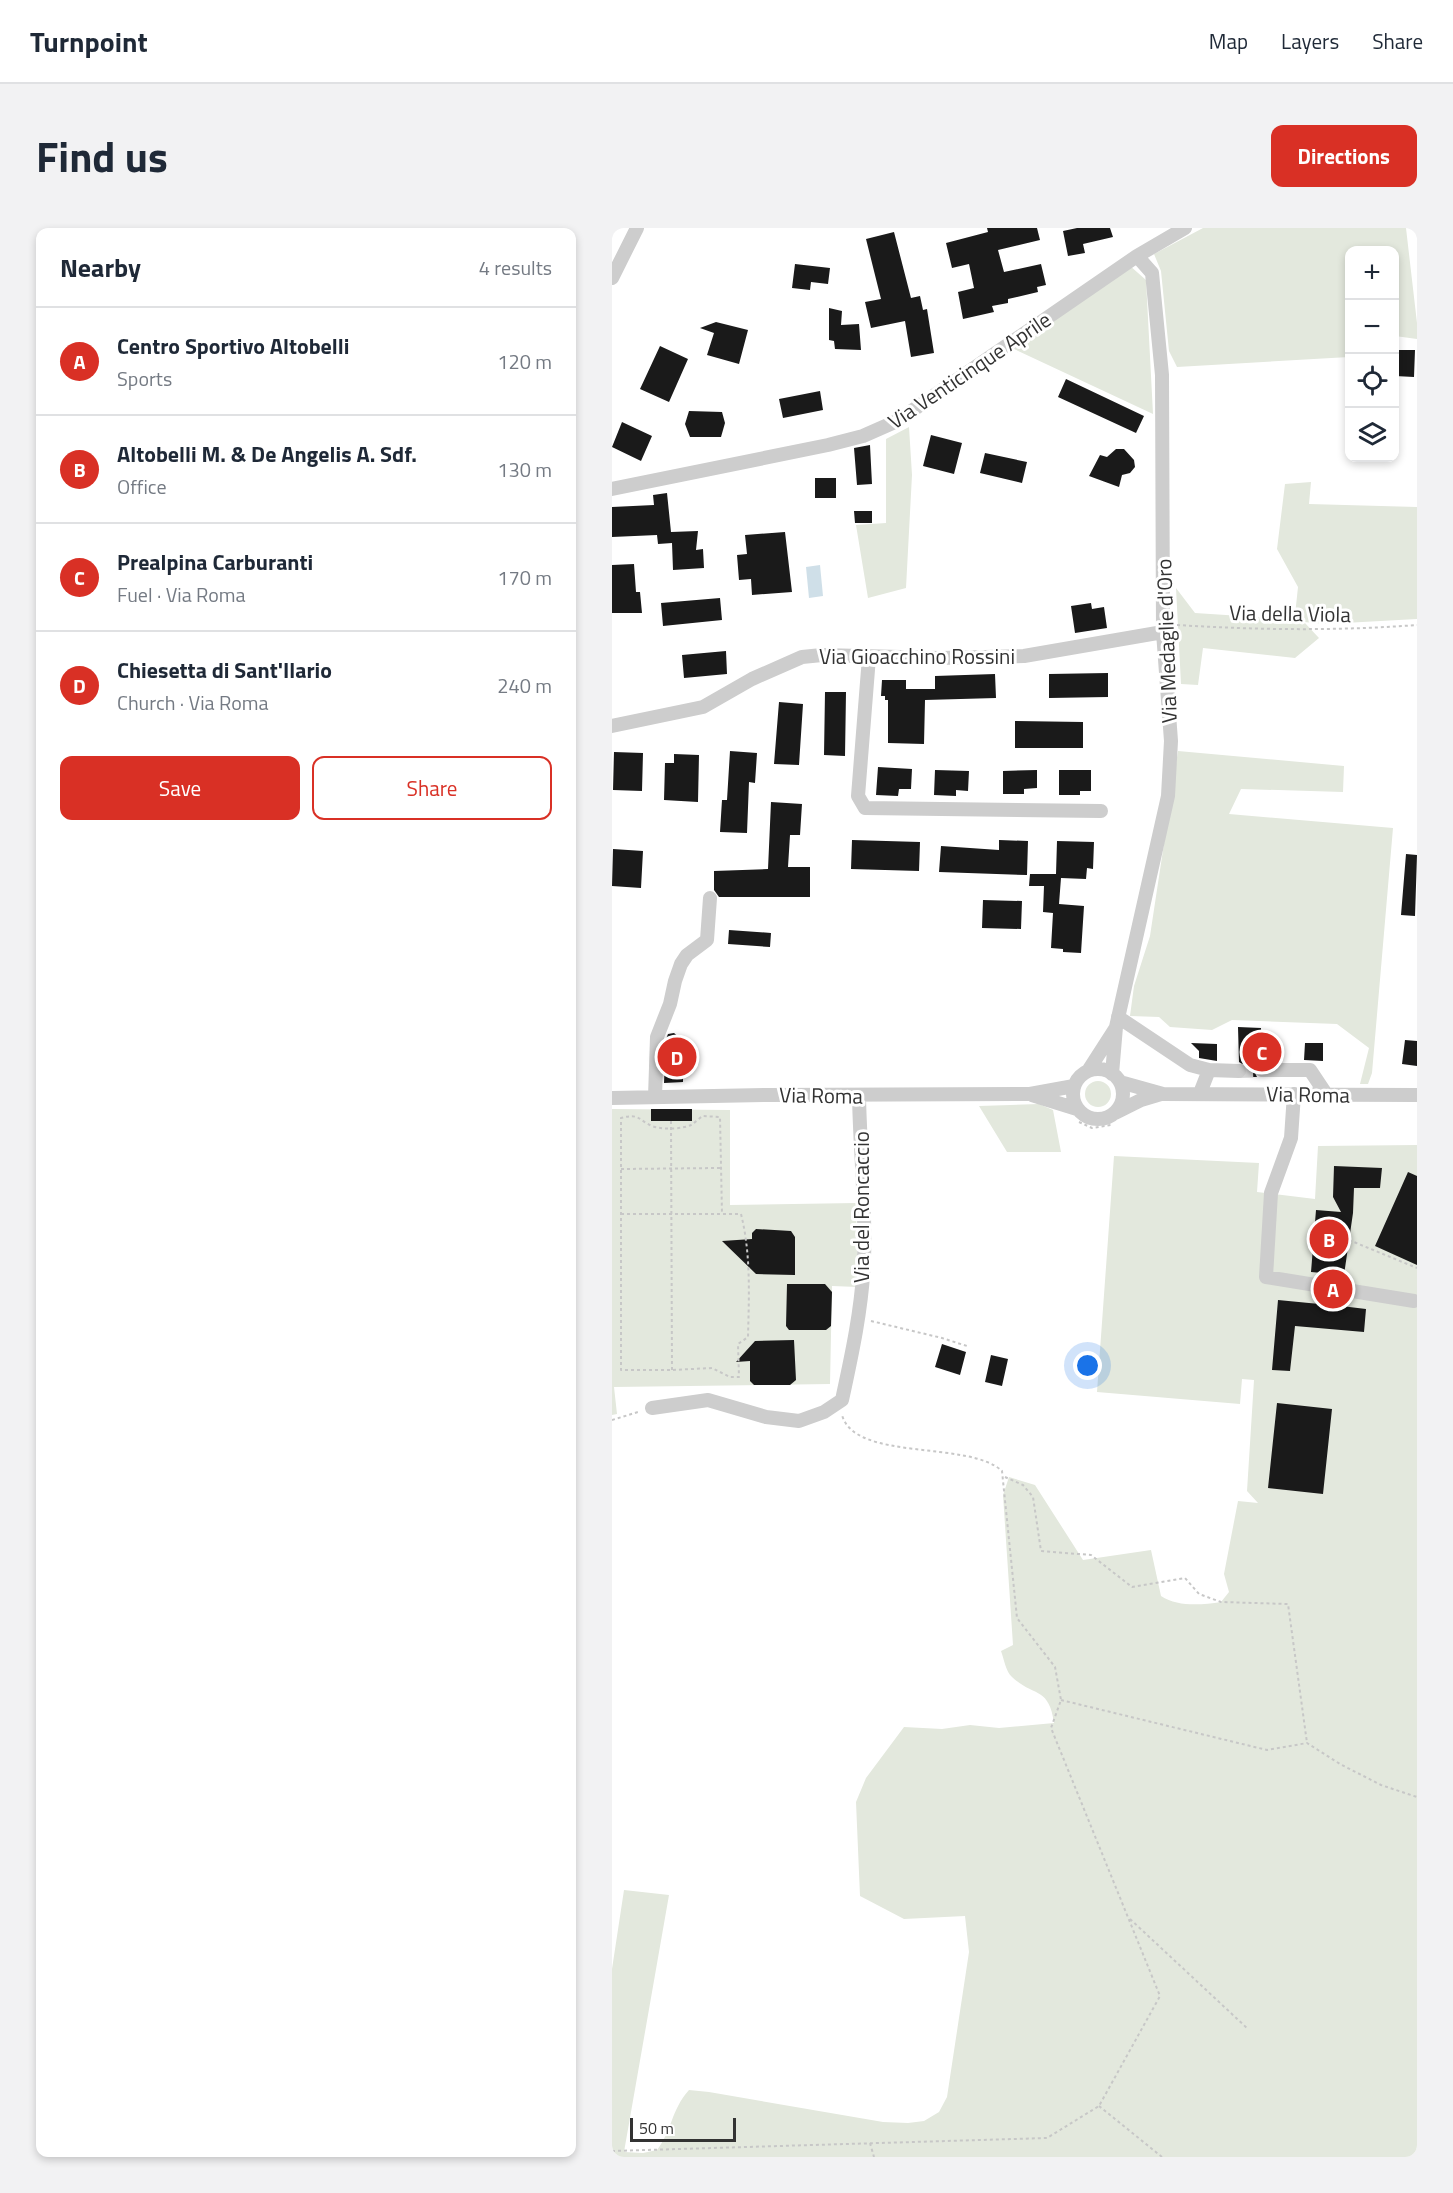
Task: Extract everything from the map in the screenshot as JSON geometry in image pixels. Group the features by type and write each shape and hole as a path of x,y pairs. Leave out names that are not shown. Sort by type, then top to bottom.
{"street":[{"path":"612,278 637,228"},
{"name":"Via Venticinque Aprile","path":"612,489 840,442 863,436 897,421 1167,233 1185,228"},
{"name":"Via Medaglie d'Oro","path":"1116,1078 1117,1022 1168,796 1171,741 1163,628 1162,375 1152,273 1137,256"},
{"name":"Via Gioacchino Rossini","path":"612,726 703,707 752,679 802,657 822,655 940,658 1024,656 1163,628"},
{"path":"869,657 858,796 865,808 1101,811"},
{"path":"655,1097 657,1037 670,1004 681,964 687,955 707,940 710,898"},
{"path":"1117,1022 1190,1065 1209,1070 1239,1071"},
{"name":"Via Medaglie d'Oro","path":"1088,1071 1117,1022"},
{"name":"Via Roma","path":"1088,1071 1105,1070 1116,1078 1163,1094"},
{"path":"1200,1093 1209,1070"},
{"path":"1262,1070 1310,1070 1326,1094"},
{"path":"1077,1109 1073,1094 1074,1086 1088,1071"},
{"path":"1115,1113 1123,1098 1116,1078"},
{"name":"Via Roma","path":"612,1098 1030,1094 1074,1086"},
{"name":"Via Roma","path":"1030,1094 1077,1109 1083,1115 1099,1120 1142,1100 1163,1094 1417,1095"},
{"path":"1294,1094 1291,1138 1270,1193 1266,1277 1414,1301"},
{"name":"Via del Roncaccio","path":"842,1400 857,1332 864,1261 865,1219 860,1096"},
{"path":"652,1408 708,1400 766,1417 799,1421 824,1412 842,1400"}],"path":[{"name":"Via della Viola","path":"1163,628 1345,630 1417,625"},
{"path":"621,1214 671,1213 722,1214 741,1214 745,1230 749,1280 748,1337 738,1344 739,1377 730,1377 712,1368 621,1370 621,1214 621,1169 621,1118 632,1115 642,1118 652,1126 671,1128 690,1126 703,1116 720,1117 722,1214"},
{"path":"671,1121 672,1370"},
{"path":"621,1169 721,1168"},
{"path":"1349,1240 1417,1268"},
{"path":"857,1318 967,1346"},
{"path":"612,2151 1047,2138 1099,2106 1160,1996 1051,1728 1061,1700 1055,1667 1017,1618 1002,1472 994,1464 857,1436 846,1425 842,1416 842,1400"},
{"path":"612,1420 652,1408"},
{"path":"1004,1478 1023,1485 1033,1497 1041,1551 1091,1555 1132,1587 1185,1578 1199,1594 1221,1602 1288,1604 1306,1743"},
{"path":"1061,1700 1267,1750 1306,1743 1381,1785 1417,1797"},
{"path":"1128,1917 1248,2029"},
{"path":"1099,2106 1162,2157"},
{"path":"870,2143 874,2157"}],"shaded area":[{"path":"1203,228 1406,228 1417,339 1399,337 1399,246 1345,246 1345,357 1177,367 1169,351 1161,271 1154,254"},
{"path":"1129,265 1146,280 1153,414 1014,349"},
{"path":"909,427 912,475 906,588 868,598 856,525 886,523 886,439"},
{"path":"1311,482 1309,504 1417,507 1417,619 1326,624 1304,622 1319,638 1295,658 1203,648 1198,685 1181,684 1176,588 1195,613 1286,619 1295,615 1298,587 1277,549 1285,484"},
{"path":"820,565 823,596 809,598 806,567"},
{"path":"1178,751 1344,766 1343,792 1241,789 1229,814 1393,828 1372,1073 1368,1084 1360,1084 1369,1048 1337,1024 1232,1020 1212,1030 1170,1027 1159,1017 1130,1016 1134,986 1150,936"},
{"path":"1098,1081 1107,1085 1111,1094 1107,1103 1098,1107 1089,1103 1085,1094 1089,1085"},
{"path":"1039,1104 1053,1110 1061,1152 1007,1152 979,1106"},
{"path":"612,1109 730,1110 730,1205 856,1203 858,1287 832,1286 830,1384 614,1387 617,1414 612,1415"},
{"path":"1417,1145 1417,2157 612,2157 612,1969 624,1890 669,1895 624,2152 643,2153 657,2150 689,2090 883,2122 924,2121 939,2112 947,2097 969,1952 965,1916 904,1919 860,1896 856,1802 866,1778 904,1727 942,1729 970,1725 999,1728 1054,1723 1052,1711 1044,1697 1010,1675 1001,1651 1013,1645 1003,1495 1009,1477 1035,1485 1083,1560 1151,1550 1161,1596 1168,1600 1182,1604 1206,1604 1221,1602 1229,1592 1224,1574 1238,1501 1258,1503 1247,1491 1254,1380 1242,1379 1240,1404 1097,1392 1114,1156 1259,1163 1257,1192 1315,1199 1318,1146"}],"building":[{"path":"987,228 1037,228 1040,240 998,250 1004,272 1041,264 1046,285 1037,287 1038,292 1008,299 1008,303 992,306 994,312 963,319 958,292 974,288 969,264 952,268 946,243 988,232"},
{"path":"1077,228 1110,228 1113,237 1083,244 1085,253 1068,256 1063,231"},
{"path":"894,232 911,298 920,296 923,310 927,309 934,353 911,357 905,321 871,328 865,302 881,299 866,239"},
{"path":"795,264 830,268 828,284 811,282 810,290 792,288"},
{"path":"829,308 842,311 841,325 859,324 861,350 835,349 834,341 829,340"},
{"path":"716,322 748,330 739,364 707,355 714,333 700,328"},
{"path":"660,346 688,359 669,402 640,389"},
{"path":"1399,350 1415,350 1414,377 1399,376"},
{"path":"1066,379 1144,416 1136,433 1058,397"},
{"path":"820,391 823,410 783,418 779,399"},
{"path":"689,411 722,412 725,423 721,437 690,437 685,424"},
{"path":"622,422 652,436 641,461 612,447"},
{"path":"931,435 962,443 954,474 923,466"},
{"path":"870,445 872,484 857,485 854,448"},
{"path":"1116,449 1124,449 1134,460 1135,467 1130,473 1122,475 1119,487 1089,476 1100,455 1107,457"},
{"path":"985,453 1027,462 1022,483 980,473"},
{"path":"815,478 836,478 836,498 815,498"},
{"path":"667,493 671,532 698,531 696,550 703,549 704,568 673,570 672,543 658,544 657,535 612,537 612,507 654,505 653,495"},
{"path":"854,511 872,511 872,523 855,523"},
{"path":"785,532 792,592 752,595 751,579 739,580 737,555 747,554 745,535"},
{"path":"634,564 636,592 640,592 642,613 612,613 612,565"},
{"path":"720,598 722,620 663,626 661,603"},
{"path":"1091,603 1092,609 1104,607 1107,628 1075,633 1071,606"},
{"path":"726,651 727,674 684,678 682,655"},
{"path":"1108,673 1108,697 1049,698 1049,674"},
{"path":"995,674 996,698 925,700 924,744 888,743 888,700 885,700 885,696 881,696 882,680 906,680 906,689 935,689 935,676"},
{"path":"825,692 846,692 845,756 824,755"},
{"path":"779,702 803,704 799,765 774,764"},
{"path":"1015,721 1083,722 1083,748 1015,748"},
{"path":"730,751 757,753 755,783 749,782 747,833 720,832 722,800 727,800"},
{"path":"614,752 643,753 642,791 613,790"},
{"path":"674,754 699,755 698,802 664,800 665,763 674,763"},
{"path":"878,767 912,769 911,789 899,789 898,796 876,795"},
{"path":"935,770 969,771 968,791 956,790 956,796 934,795"},
{"path":"1037,770 1037,788 1024,789 1024,794 1003,794 1003,771"},
{"path":"1059,770 1091,770 1091,791 1080,791 1080,795 1059,795"},
{"path":"771,802 802,804 800,835 790,835 788,867 810,867 810,897 719,897 714,890 714,871 768,869"},
{"path":"852,840 920,842 919,871 851,869"},
{"path":"999,840 1028,841 1027,875 939,872 941,846 999,850"},
{"path":"1057,841 1094,842 1093,869 1087,868 1086,879 1061,878 1059,904 1084,906 1081,953 1063,952 1063,949 1051,948 1053,913 1043,912 1044,886 1029,886 1030,874 1056,874"},
{"path":"613,849 643,851 641,888 612,886"},
{"path":"1406,854 1417,855 1415,916 1401,915"},
{"path":"983,900 1022,901 1021,929 982,928"},
{"path":"729,930 771,933 770,947 728,944"},
{"path":"1238,1027 1261,1028 1262,1061 1257,1063 1253,1069 1257,1077 1246,1077 1247,1067 1239,1062"},
{"path":"674,1033 680,1038 682,1045 694,1045 694,1069 683,1070 683,1082 664,1083 666,1039 668,1034"},
{"path":"1405,1040 1417,1041 1417,1066 1402,1064"},
{"path":"1191,1043 1217,1044 1217,1061 1199,1058 1199,1051"},
{"path":"1305,1043 1323,1043 1323,1061 1304,1060"},
{"path":"651,1109 692,1109 692,1121 651,1121"},
{"path":"1334,1166 1382,1168 1380,1188 1354,1188 1353,1213 1344,1275 1311,1272 1316,1210 1341,1212 1333,1197"},
{"path":"1408,1172 1417,1176 1417,1265 1375,1246"},
{"path":"756,1229 791,1231 795,1237 795,1275 756,1274 722,1241 752,1239 752,1233"},
{"path":"787,1284 825,1284 832,1292 831,1326 826,1330 789,1330 786,1326"},
{"path":"1278,1300 1340,1306 1339,1310 1341,1306 1366,1309 1364,1332 1295,1326 1290,1371 1272,1370"},
{"path":"794,1340 796,1380 790,1385 754,1385 750,1381 750,1361 736,1362 755,1341"},
{"path":"942,1344 966,1352 960,1375 935,1367"},
{"path":"991,1355 1008,1359 1002,1386 985,1382"},
{"path":"1277,1403 1332,1409 1323,1494 1268,1488"}],"tunnel":[{"path":"1239,1071 1262,1070"}],"place":[{"name":"Prealpina Carburanti","path":"1262,1052"},
{"name":"Chiesetta di Sant'Ilario","path":"677,1057"},
{"name":"Altobelli M. & De Angelis A. Sdf.","path":"1329,1239"},
{"name":"Centro Sportivo Altobelli","path":"1333,1289"}]}
